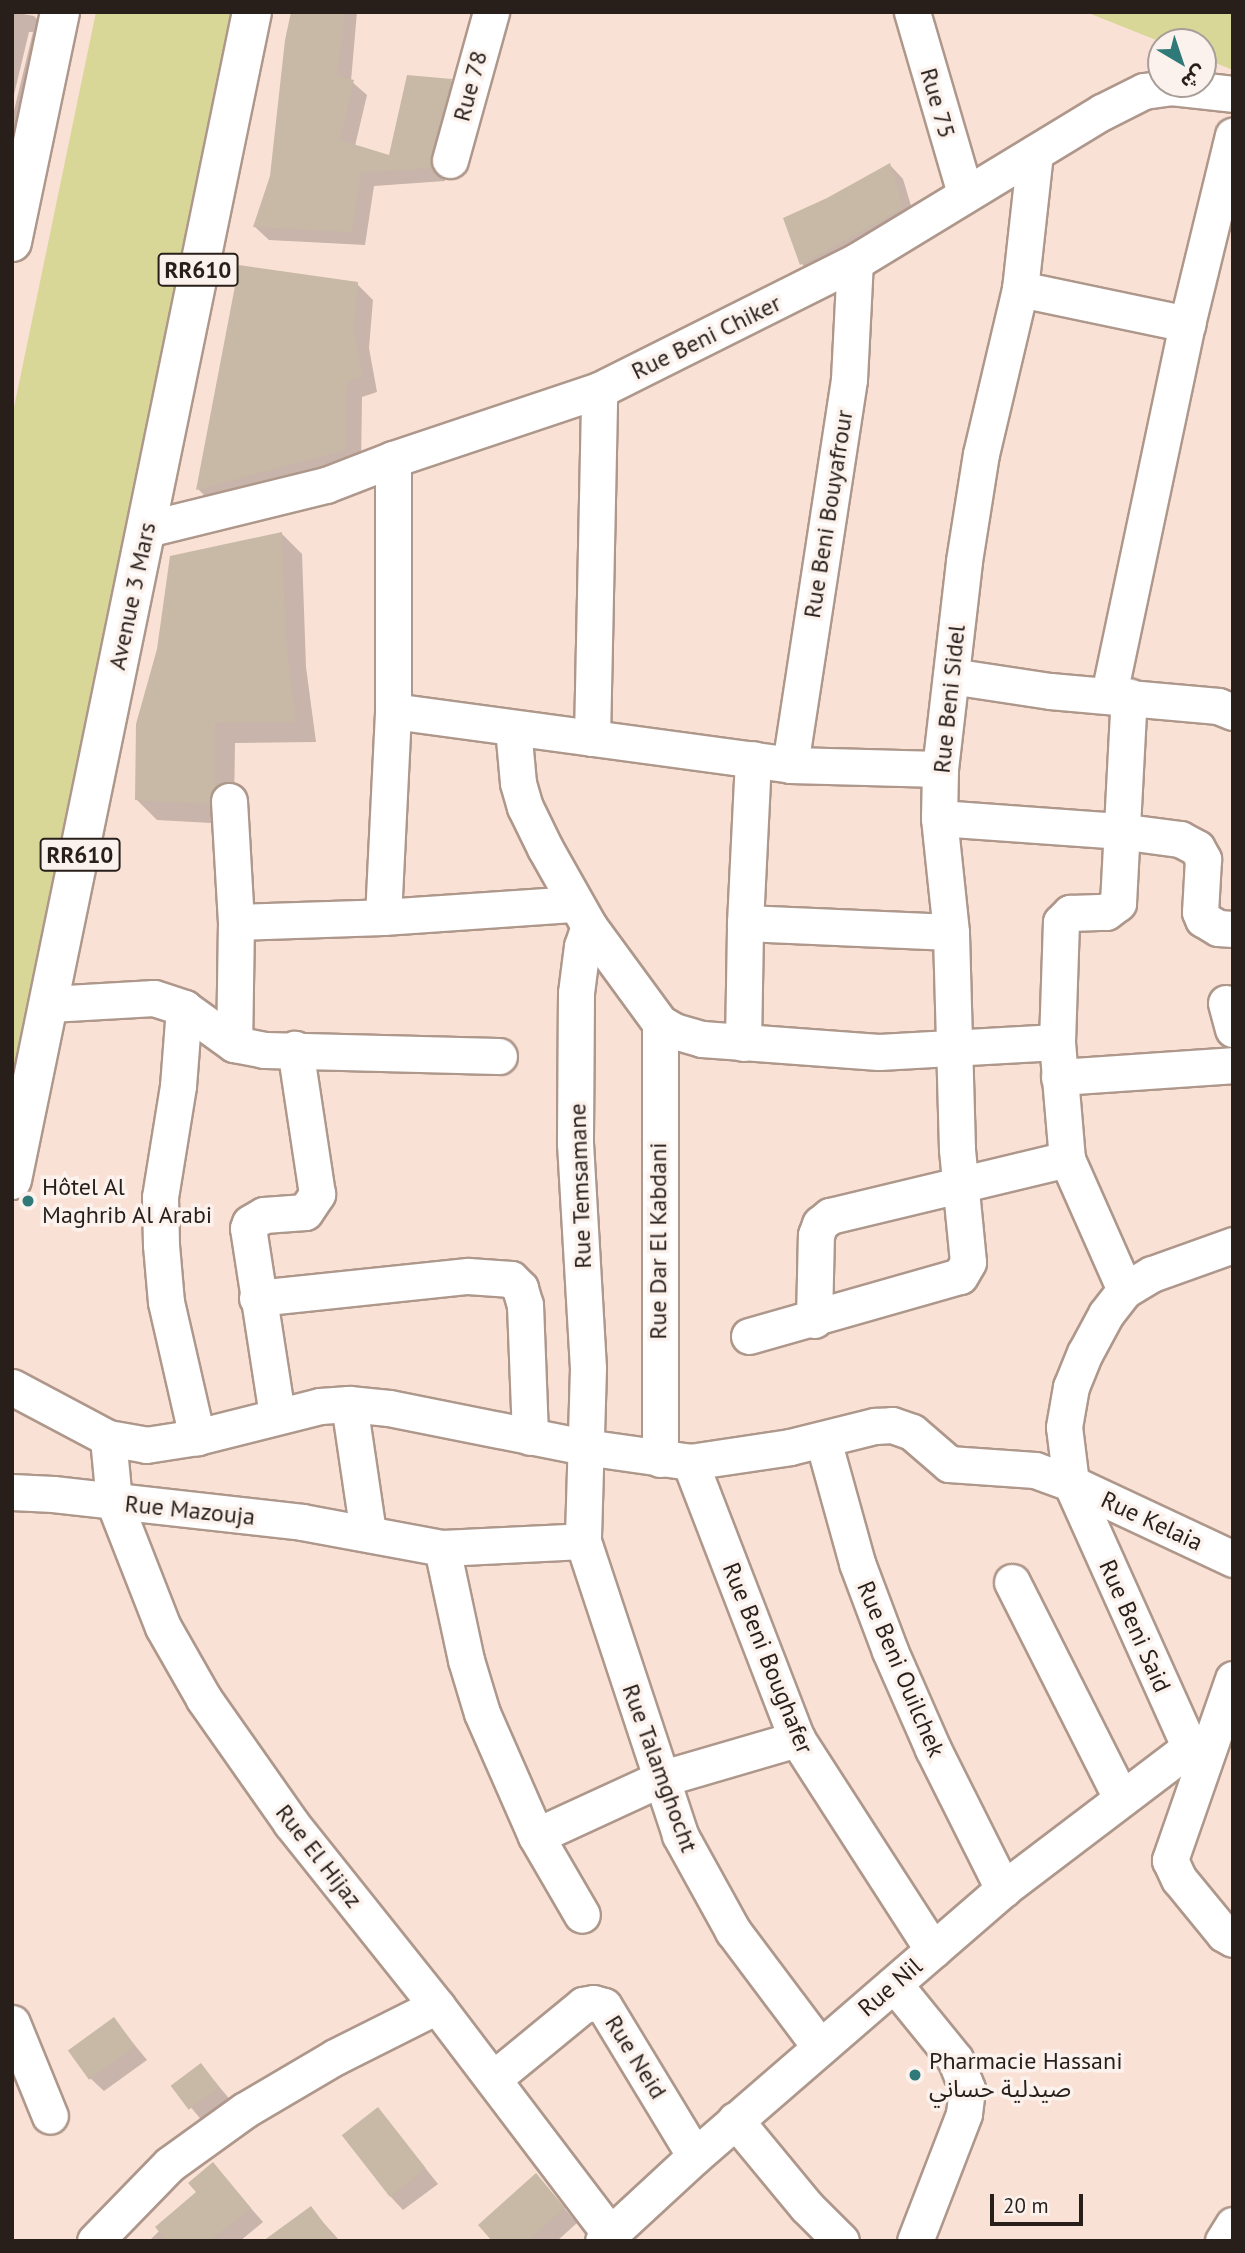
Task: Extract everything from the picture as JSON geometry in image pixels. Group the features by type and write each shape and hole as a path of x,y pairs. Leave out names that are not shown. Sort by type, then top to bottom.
{"main road":[{"path":"12,242 60,12"},
{"name":"Avenue 3 Mars","path":"12,1180 25,1055 50,1004 252,12"}],"street":[{"name":"Rue 78","path":"450,160 491,12"},
{"name":"Rue 75","path":"912,12 965,193"},
{"name":"Rue Beni Chiker","path":"147,529 326,485 393,459 600,390 855,262 965,193 1102,112 1144,91 1171,87 1233,94"},
{"path":"1233,136 1187,324 1119,695 1118,903 1106,912 1070,913 1061,922 1057,1042 1067,1159 1125,1290 1152,1273 1233,1245"},
{"name":"Rue Beni Sidel","path":"814,1320 960,1276 968,1262 952,1050 951,932 939,818 940,769 964,561 981,454 1020,289 1035,153"},
{"name":"Rue Beni Bouyafrour","path":"790,765 849,379 855,262"},
{"path":"1020,289 1187,324"},
{"path":"592,738 600,390"},
{"path":"383,917 393,710 393,459"},
{"path":"951,676 1050,691 1119,695 1218,706 1233,712"},
{"path":"393,710 790,765 940,769"},
{"path":"513,727 517,783 525,807 583,915 660,1023 686,1036 867,1052 952,1050 1057,1042"},
{"path":"743,1043 744,923 752,759"},
{"path":"229,800 236,922 234,1044"},
{"path":"939,818 1119,831 1180,839 1197,848 1203,859 1200,912 1203,919 1218,928 1233,929"},
{"path":"236,922 583,915"},
{"name":"Rue Temsamane","path":"583,915 576,993 575,1143 588,1368 583,1541"},
{"path":"744,923 951,932"},
{"path":"50,1004 154,998 184,1009 234,1044 264,1050 499,1056"},
{"path":"184,1009 178,1086 160,1197 166,1302 197,1437"},
{"name":"Rue Dar El Kabdani","path":"660,1023 675,1461"},
{"path":"277,1415 248,1237 250,1223 264,1215 305,1212 317,1194 295,1049"},
{"path":"1059,1077 1233,1065"},
{"path":"749,1336 814,1320 816,1236 820,1224 841,1212 1067,1159"},
{"path":"257,1298 441,1279 503,1277 520,1288 525,1304 530,1437"},
{"name":"Rue Beni Said","path":"1125,1290 1106,1314 1085,1353 1068,1396 1064,1427 1071,1483 1194,1758"},
{"name":"Rue Kelaia","path":"12,1387 107,1438 146,1445 197,1437 277,1415 349,1404 389,1408 530,1437 675,1461 823,1440 875,1426 903,1427 949,1464 1010,1466 1035,1470 1071,1483 1233,1559"},
{"path":"349,1404 368,1532"},
{"name":"Rue El Hijaz","path":"107,1438 114,1502 163,1626 204,1699 291,1823 493,2079 606,2237"},
{"name":"Rue Beni Ouilchek","path":"823,1440 857,1563 890,1651 933,1749 1003,1889"},
{"name":"Rue Beni Boughafer","path":"675,1461 797,1739 933,1950"},
{"name":"Rue Mazouja","path":"12,1492 53,1494 302,1522 368,1532 442,1548 583,1541"},
{"name":"Rue Talamghocht","path":"583,1541 680,1835 733,1931 820,2048"},
{"path":"442,1548 466,1660 482,1713 536,1836 582,1915"},
{"path":"1012,1582 1121,1798"},
{"path":"1233,1679 1194,1758 1170,1860 1180,1879 1224,1934 1233,1940"},
{"path":"536,1836 660,1779 797,1739"},
{"name":"Rue Nil","path":"606,2237 695,2155 1003,1889 1121,1798 1194,1758"},
{"path":"894,1984 955,2059 967,2089 964,2114 915,2241"},
{"name":"Rue Neid","path":"493,2079 583,2006 593,2003 604,2006 695,2155"},
{"path":"95,2241 170,2164 245,2110 335,2057 437,2006"},
{"path":"12,2023 50,2116"},
{"path":"735,2120 807,2207 841,2241"},
{"path":"1223,2241 1233,2225"}],"shaded area":[{"path":"96,12 232,12 12,1113 12,417"},
{"path":"1086,12 1233,12 1233,70 1217,64 1217,28 1147,28 1147,36"}],"building":[{"path":"291,12 345,12 337,76 354,80 340,140 389,155 407,75 452,79 431,155 432,168 361,173 352,232 253,227 270,176 285,40"},
{"path":"890,163 903,208 800,265 783,218 827,198"},
{"path":"239,265 358,282 354,331 362,376 347,382 345,450 196,490"},
{"path":"282,532 286,645 296,722 215,723 215,788 209,804 135,800 136,724 157,649 170,556"},
{"path":"114,2017 135,2046 89,2080 68,2051"},
{"path":"201,2063 219,2087 189,2110 171,2086"},
{"path":"378,2107 426,2168 390,2197 342,2135"},
{"path":"213,2162 251,2208 209,2241 167,2241 155,2227 196,2192 188,2183"},
{"path":"536,2173 565,2208 528,2241 492,2241 478,2225"},
{"path":"311,2206 337,2241 263,2241"}],"place":[{"name":"Hôtel Al Maghrib Al Arabi","path":"28,1201"},
{"name":"Pharmacie Hassani صيدلية حساني","path":"915,2075"}]}
